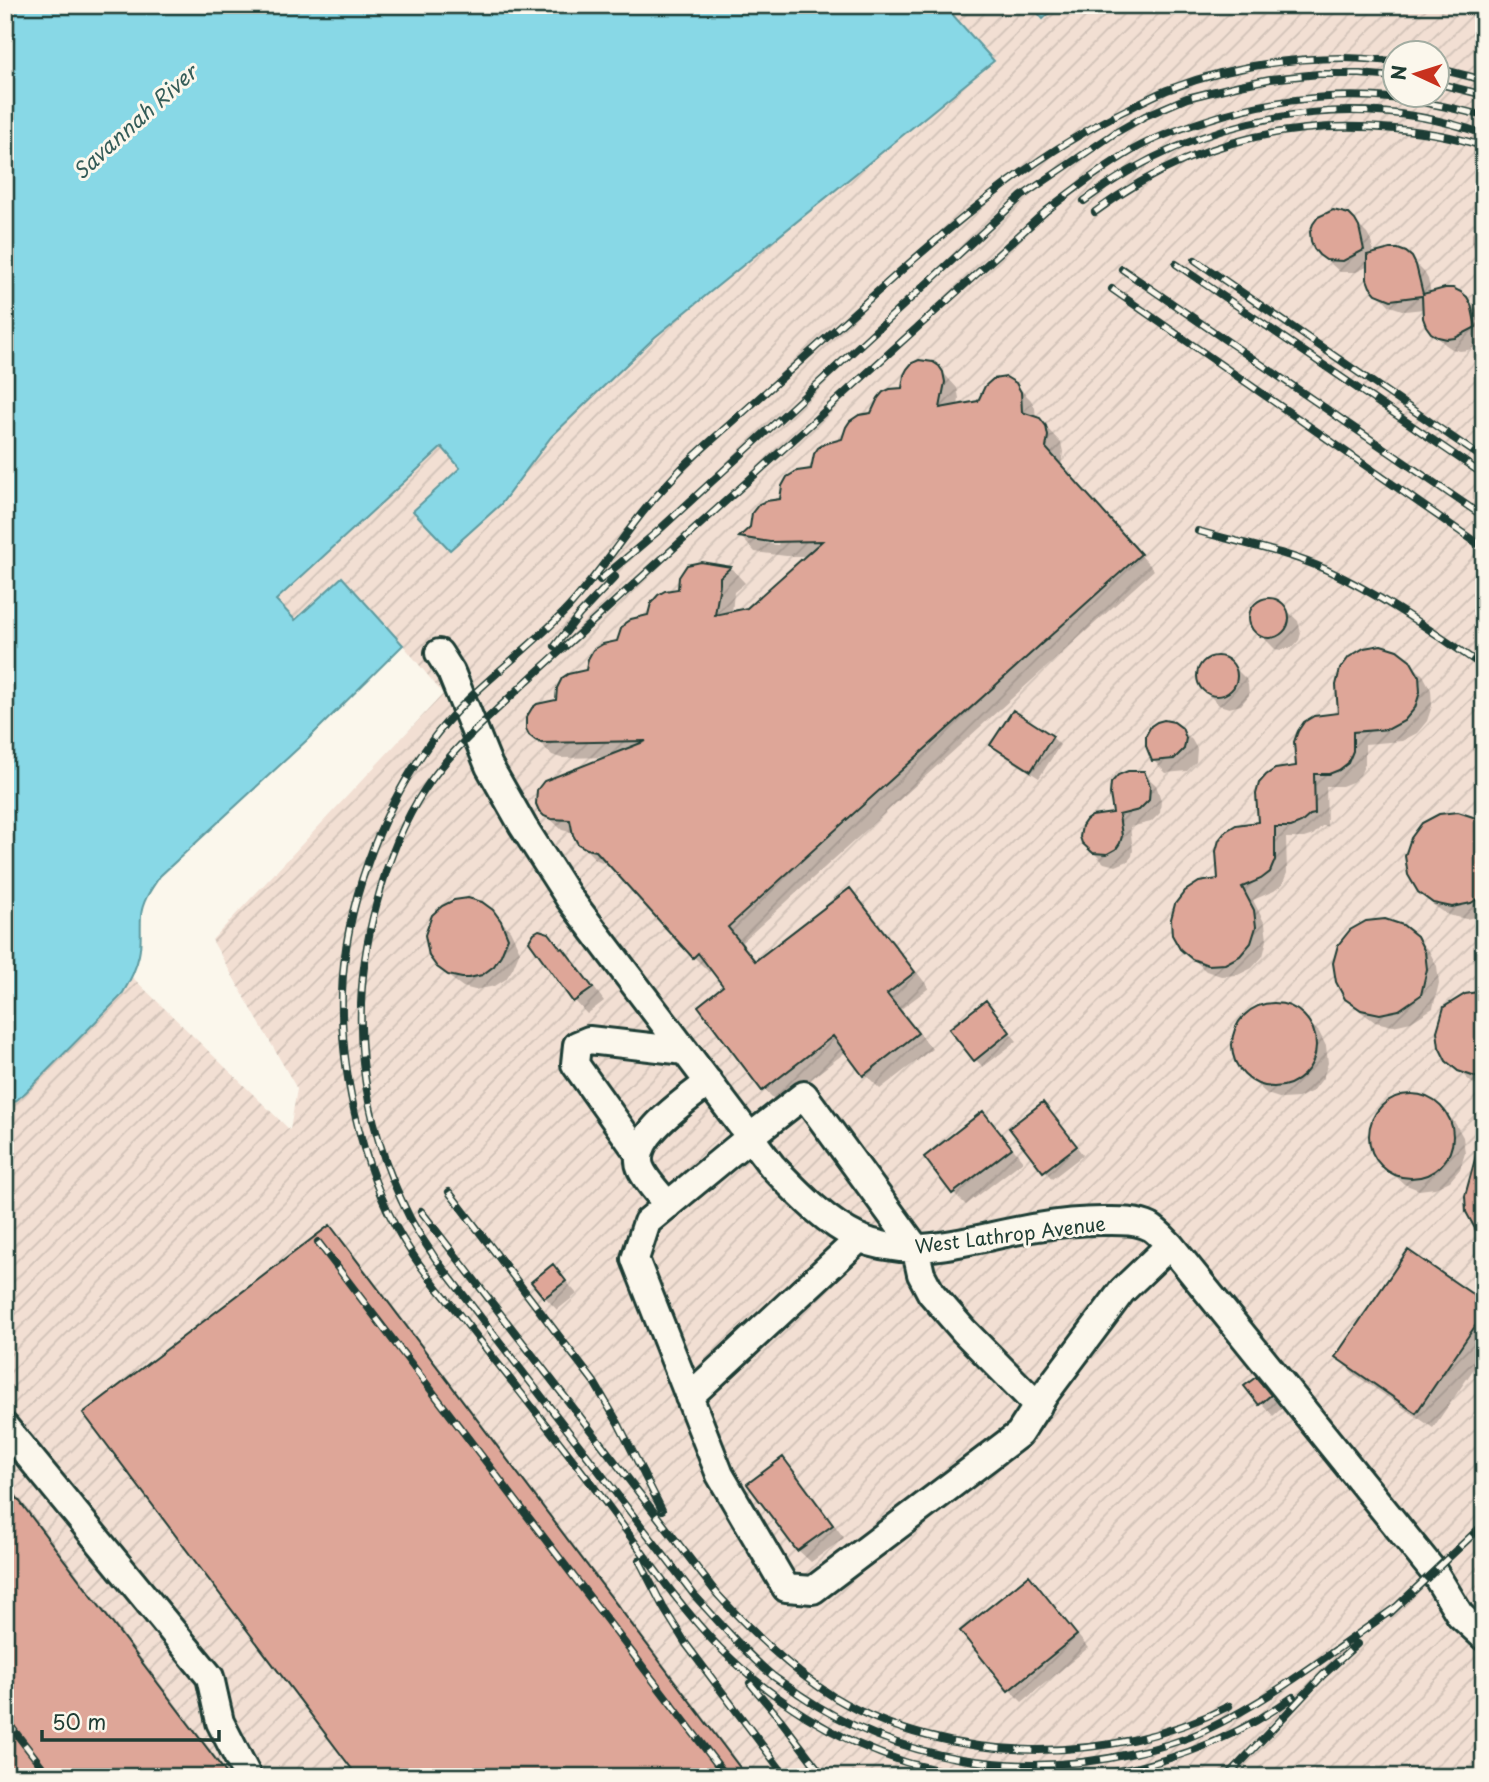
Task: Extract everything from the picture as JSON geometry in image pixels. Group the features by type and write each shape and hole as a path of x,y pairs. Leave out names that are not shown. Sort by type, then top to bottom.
{"street":[{"name":"West Lathrop Avenue","path":"439,653 451,672 489,766 569,898 772,1167 802,1198 831,1221 860,1238 894,1247 963,1243 1037,1227 1085,1221 1128,1221 1150,1227 1170,1245 1434,1572 1460,1615 1484,1637"},
{"path":"639,1154 575,1064 577,1045 589,1040 685,1051"},
{"path":"668,1205 640,1168 639,1154 643,1141 653,1128 709,1082"},
{"path":"1038,1406 964,1331 932,1293 921,1274 915,1247 804,1095 647,1222 635,1258 720,1475 786,1588 813,1590 1019,1434 1122,1291 1170,1245"},
{"path":"689,1397 860,1238"},
{"path":"5,1427 210,1676 220,1722 248,1777"}],"shaded area":[{"path":"944,5 1031,5 1043,19 1058,5 1484,5 1484,1777 5,1777 5,1110 121,996 132,977 290,1130 297,1089 212,940 443,694 343,578 294,621 276,600 442,447 460,468 501,504 551,437 655,337 993,61"}],"water":[{"name":"Savannah River","path":"5,5 944,5 994,61 655,337 551,437 501,504 450,550 413,511 460,468 442,447 276,600 295,620 342,577 403,645 306,741 160,876 143,905 138,961 121,996 5,1110"},
{"path":"1031,5 1058,5 1043,19"}],"building":[{"path":"1333,210 1349,214 1355,220 1364,250 1343,261 1326,260 1314,249 1311,241 1313,224 1318,217"},
{"path":"1398,249 1412,257 1423,294 1453,288 1467,297 1476,327 1455,338 1438,337 1426,326 1422,296 1391,300 1376,294 1367,279 1367,255"},
{"path":"919,360 933,362 943,372 945,382 940,408 978,401 985,386 993,379 1006,377 1016,383 1021,392 1022,412 1040,418 1046,426 1046,448 1141,554 728,927 755,961 850,888 915,972 887,994 918,1033 863,1076 833,1036 762,1091 698,1006 723,986 698,953 693,958 596,851 578,844 570,820 544,816 536,804 537,790 544,781 646,741 541,743 529,735 526,718 537,704 556,700 557,688 562,678 586,670 593,650 603,644 617,641 621,629 631,619 648,615 651,603 658,595 678,589 679,577 687,565 701,562 731,567 720,577 715,615 747,608 822,541 770,542 739,537 750,527 752,513 759,504 780,499 787,477 797,471 811,469 818,448 842,439 850,421 859,415 871,413 883,392 902,388 907,369"},
{"path":"1269,598 1277,599 1283,604 1288,610 1288,626 1283,632 1277,637 1269,638 1261,637 1255,632 1250,626 1249,618 1250,610 1255,604 1261,599"},
{"path":"1381,645 1397,650 1410,660 1419,676 1420,692 1415,708 1404,721 1389,729 1353,732 1353,751 1348,763 1329,774 1314,774 1315,814 1291,827 1275,827 1275,860 1270,872 1242,887 1254,910 1256,927 1251,943 1240,956 1225,964 1208,965 1192,959 1180,949 1172,935 1171,919 1175,904 1185,891 1199,882 1218,879 1216,851 1219,840 1226,831 1236,825 1258,822 1256,794 1259,783 1275,769 1296,766 1294,742 1304,722 1314,716 1338,713 1336,685 1340,669 1349,657 1364,648"},
{"path":"1217,656 1225,657 1231,662 1236,668 1236,684 1231,690 1225,695 1217,696 1209,695 1203,690 1198,684 1197,676 1198,668 1203,662 1209,657"},
{"path":"1013,710 1053,736 1031,771 990,745"},
{"path":"1164,720 1174,722 1182,728 1186,738 1184,749 1174,759 1152,761 1146,746 1146,735 1151,726"},
{"path":"1128,771 1144,771 1150,786 1149,800 1139,810 1119,815 1122,836 1116,849 1107,854 1093,853 1082,843 1082,826 1092,816 1113,813 1111,783 1118,775"},
{"path":"1458,812 1476,818 1484,825 1484,895 1471,903 1452,907 1433,903 1418,892 1408,875 1405,856 1411,838 1422,823 1439,814"},
{"path":"468,898 482,902 493,910 508,938 494,966 482,975 462,978 448,975 437,967 429,956 425,935 432,915 442,906 454,900"},
{"path":"1385,919 1403,925 1417,936 1425,952 1427,969 1421,995 1399,1010 1380,1014 1361,1010 1345,999 1336,982 1333,963 1338,945 1350,930 1366,921"},
{"path":"539,930 549,933 561,949 563,948 593,988 573,1002 529,941"},
{"path":"1484,991 1484,1080 1458,1071 1446,1061 1439,1047 1437,1031 1444,1007 1465,994"},
{"path":"986,1000 1010,1032 974,1061 949,1029"},
{"path":"1274,1003 1290,1006 1304,1015 1313,1029 1316,1045 1313,1061 1304,1075 1290,1084 1274,1087 1258,1084 1244,1075 1235,1061 1232,1045 1235,1029 1244,1015 1258,1006"},
{"path":"1411,1094 1427,1097 1441,1106 1450,1120 1453,1136 1450,1152 1441,1166 1427,1175 1411,1178 1395,1175 1381,1166 1372,1152 1369,1136 1372,1120 1381,1106 1395,1097"},
{"path":"1043,1102 1077,1146 1043,1172 1009,1128"},
{"path":"983,1111 1012,1148 952,1194 924,1157"},
{"path":"1478,1148 1484,1148 1484,1245 1466,1212 1465,1196"},
{"path":"330,1225 747,1777 358,1777 83,1413"},
{"path":"1408,1250 1484,1302 1484,1313 1416,1413 1335,1357"},
{"path":"553,1264 566,1281 544,1298 531,1282"},
{"path":"1256,1377 1271,1395 1259,1405 1244,1386"},
{"path":"783,1457 833,1525 797,1551 747,1484"},
{"path":"5,1482 229,1777 5,1777"},
{"path":"1029,1575 1077,1635 1008,1691 960,1631"}],"railway":[{"path":"980,1777 905,1762 854,1742 782,1701 740,1667 686,1610 577,1465 417,1261 381,1195 368,1162 351,1094 345,1059 342,994 350,928 368,862 395,799 445,724 479,689 568,608 649,504 688,462 933,243 1008,182 1048,155 1089,130 1167,90 1209,76 1276,63 1343,58 1380,60"},
{"path":"1450,72 1484,80"},
{"path":"600,580 658,531 1022,196 1115,133 1145,116 1187,98 1240,85 1319,74 1380,76"},
{"path":"1450,86 1484,95"},
{"path":"1396,1607 1303,1673 1229,1718 1187,1738 1134,1753 1047,1765 960,1759 918,1749 837,1717 773,1676 695,1596 435,1258 410,1218 379,1142 363,1063 362,983 377,902 391,858 417,802 447,760 527,681 1046,211 1110,164 1150,141 1207,120 1263,105 1321,97 1379,97 1437,105 1484,116"},
{"path":"1084,201 1128,172 1175,148 1225,130 1276,118 1328,112 1380,112 1433,120 1484,134"},
{"path":"1095,212 1129,189 1200,154 1275,133 1314,128 1395,129 1440,135 1484,147"},
{"path":"1195,260 1484,459"},
{"path":"1176,264 1484,475"},
{"path":"1122,269 1484,517"},
{"path":"1112,289 1484,548"},
{"path":"1198,531 1280,553 1327,570 1388,603 1484,667"},
{"path":"555,646 579,615 615,577"},
{"path":"449,1192 594,1382 662,1510"},
{"path":"421,1211 718,1595 773,1650 802,1675 834,1697 879,1720 927,1736 978,1746 1030,1750 1082,1748 1134,1740 1183,1726 1229,1706"},
{"path":"318,1242 727,1777"},
{"path":"1390,1613 1484,1524"},
{"path":"639,1560 686,1644 786,1777"},
{"path":"1227,1777 1323,1675 1357,1644"},
{"path":"750,1683 824,1777"},
{"path":"1083,1777 1139,1767 1193,1750 1244,1728 1293,1697"},
{"path":"5,1719 50,1777"}]}
